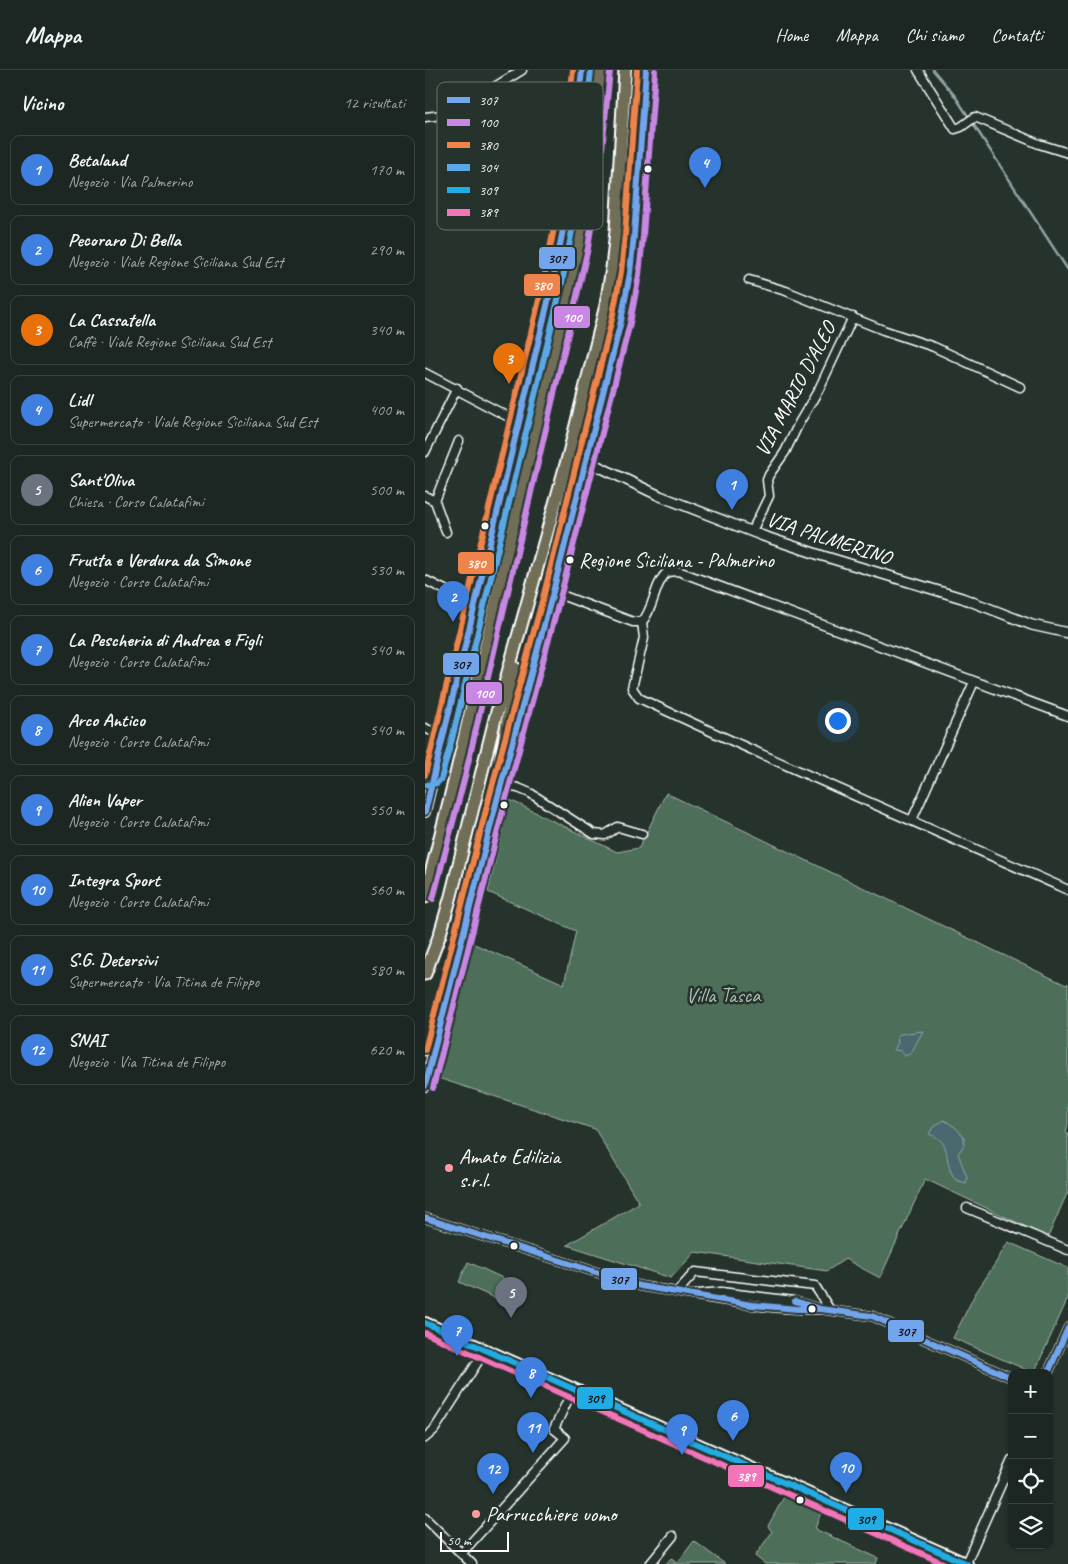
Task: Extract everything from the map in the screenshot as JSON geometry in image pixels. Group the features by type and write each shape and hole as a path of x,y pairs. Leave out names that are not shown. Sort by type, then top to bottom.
{"main road":[{"path":"425,974 446,915 495,719 568,457 606,305 616,231 625,70"},
{"path":"425,897 456,774 582,230"},
{"path":"497,800 499,766 512,698 519,636"},
{"path":"425,1049 440,1027"},
{"path":"425,1323 966,1564"}],"street":[{"path":"502,82 521,70"},
{"path":"425,1086 621,321 630,273 646,70"},
{"path":"918,70 955,129 975,117 1039,144 1068,153"},
{"path":"425,812 429,776 444,737 541,335 563,230"},
{"path":"749,280 786,291 934,347 1020,387"},
{"name":"VIA MARIO D'ALEO","path":"752,531 769,496 767,480 769,475 785,452 819,389 853,317"},
{"path":"425,373 457,388 520,423"},
{"path":"425,452 457,388"},
{"path":"446,532 435,501 459,442"},
{"name":"VIA PALMERINO","path":"585,460 660,496 752,531 823,556 962,598 1019,620 1068,634"},
{"path":"425,496 435,501"},
{"path":"1068,716 678,571 667,572 660,579 649,614 642,622 644,638 632,688 639,698 721,737 1068,890"},
{"path":"425,580 475,605"},
{"path":"553,592 633,622 642,622"},
{"path":"911,820 974,682"},
{"path":"425,728 444,737"},
{"path":"501,785 518,788 530,793 594,834 605,836 618,826 642,834"},
{"path":"967,1208 1068,1250"},
{"path":"425,1218 640,1286 691,1294 721,1292 794,1301 820,1309 872,1316 1008,1376"},
{"path":"677,1291 695,1272 815,1286 830,1310"},
{"path":"1051,1369 1068,1328"},
{"path":"425,1438 434,1430 486,1349"},
{"path":"461,1554 565,1438 554,1429 573,1389"},
{"path":"966,1564 1008,1469"},
{"path":"425,1518 472,1564"},
{"path":"650,1564 673,1536"}],"green space":[{"name":"Villa Tasca","path":"666,793 1066,985 1068,983 1068,1124 1066,1132 1068,1135 1068,1191 1048,1237 925,1179 880,1278 845,1259 827,1271 695,1252 671,1278 567,1245 639,1203 595,1129 438,1078 472,943 564,984 576,931 488,892 510,800 617,852 639,848"},
{"path":"1008,1242 1068,1268 1068,1298 1036,1369 1025,1369 953,1338 975,1294"},
{"path":"468,1262 507,1280 499,1300 459,1282"},
{"path":"784,1497 821,1512 815,1529 878,1558 876,1564 765,1564 755,1556 772,1532 768,1526"},
{"path":"694,1541 725,1564 666,1564 671,1558 678,1562"}],"water":[{"path":"923,1031 911,1053 905,1056 901,1051 894,1050 898,1043 897,1037 900,1034"},
{"path":"944,1120 955,1127 964,1137 964,1145 958,1154 967,1177 966,1183 956,1180 950,1170 945,1146 940,1140 929,1134 933,1127"}],"waterway":[{"path":"933,70 955,96 1068,270"}],"transit line":[{"name":"380","path":"572,82 573,70"},
{"name":"307","path":"581,82 582,70"},
{"name":"380","path":"425,1050 489,798 545,590 612,319 621,272 625,234 637,70"},
{"name":"307","path":"425,1086 621,321 630,273 634,235 646,70"},
{"name":"304","path":"590,82 591,71"},
{"name":"100","path":"603,139 610,71"},
{"name":"100","path":"433,1088 505,802 561,594 630,323 639,275 643,236 655,71"},
{"name":"380","path":"425,775 544,279 554,230"},
{"name":"307","path":"425,812 553,281 563,230"},
{"name":"304","path":"427,785 437,783 441,779 452,739 562,283 572,230"},
{"name":"100","path":"433,899 465,776 591,230"},
{"name":"307","path":"425,1218 640,1286 752,1305 820,1309"},
{"name":"307","path":"795,1301 820,1309 872,1316 1008,1376"},
{"name":"309","path":"425,1323 967,1564"},
{"name":"307","path":"1050,1369 1068,1328"},
{"name":"389","path":"425,1333 945,1564"}],"place":[{"name":"Lidl","path":"705,188"},
{"name":"La Cassatella","path":"509,384"},
{"name":"Betaland","path":"732,510"},
{"name":"Regione Siciliana - Palmerino","path":"570,560"},
{"name":"Pecoraro Di Bella","path":"453,622"},
{"name":"Amato Edilizia s.r.l.","path":"449,1168"},
{"name":"Sant'Oliva","path":"511,1318"},
{"name":"La Pescheria di Andrea e Figli","path":"457,1356"},
{"name":"Arco Antico","path":"531,1398"},
{"name":"Frutta e Verdura da Simone","path":"733,1441"},
{"name":"S.G. Detersivi","path":"533,1453"},
{"name":"Alien Vaper","path":"682,1455"},
{"name":"Integra Sport","path":"846,1493"},
{"name":"SNAI","path":"493,1494"},
{"name":"Parrucchiere uomo","path":"476,1514"}]}
